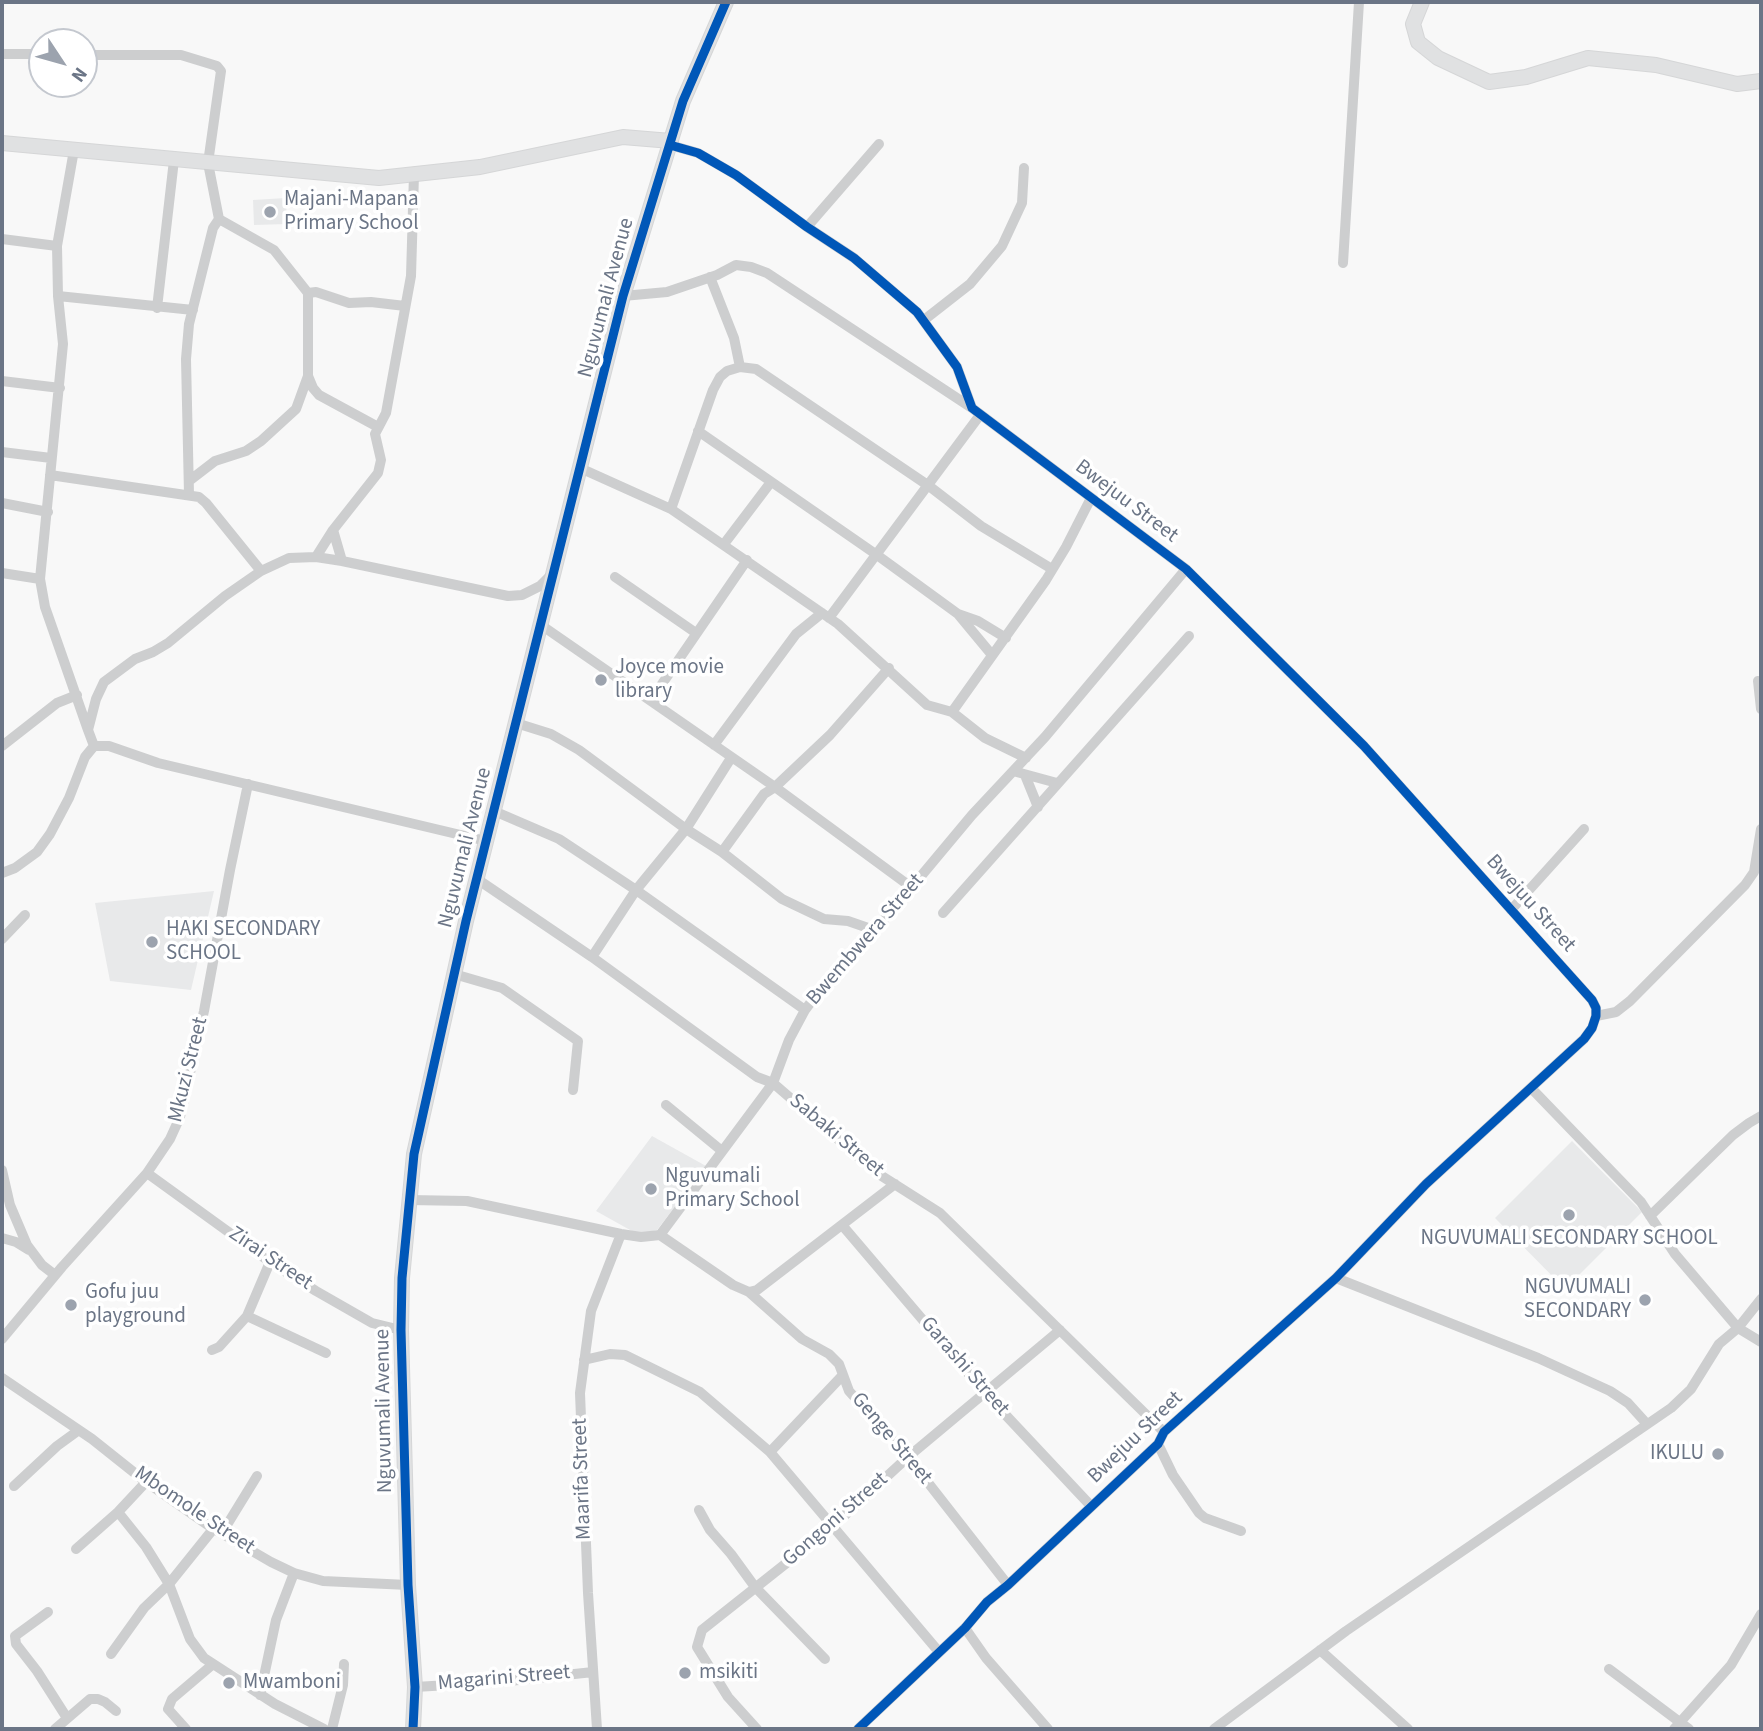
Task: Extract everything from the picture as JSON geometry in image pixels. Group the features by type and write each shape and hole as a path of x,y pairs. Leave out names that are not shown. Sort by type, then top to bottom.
{"street":[{"name":"Nguvumali Avenue","path":"413,1729 415,1687 408,1586 401,1330 402,1278 414,1154 486,841 623,296 683,101 726,2"},
{"path":"1343,263 1359,2"},
{"path":"1422,2 1413,24 1418,42 1438,58 1489,82 1526,77 1588,58 1656,65 1737,83 1761,81"},
{"path":"2,54 28,54"},
{"path":"98,55 181,55 217,66 221,71 208,163 219,219 213,228 189,324 186,359 189,494"},
{"path":"2,143 379,178 480,167 623,137 671,143 698,153 736,175 854,258 924,320 957,367 976,411 929,486 877,555 826,616 796,634 714,745"},
{"path":"807,227 879,144"},
{"path":"74,150 57,246 63,344 40,579 45,607 94,746"},
{"path":"157,307 174,160"},
{"path":"924,320 970,284 1002,246 1023,203 1024,168"},
{"path":"316,557 333,530 378,473 381,460 376,442 378,427 386,413 411,276 414,174"},
{"path":"189,481 215,461 246,451 261,441 296,409 308,376 308,293 274,250 219,219"},
{"path":"2,239 57,246"},
{"name":"Bwejuu Street","path":"623,296 667,292 736,265 767,273 976,411 1186,569 1364,746 1592,1000 1596,1008 1596,1016 1584,1039 1417,1193 1336,1278 1164,1433 1158,1444 1008,1586 987,1602 965,1628 858,1729"},
{"path":"710,277 734,338 740,367"},
{"path":"308,293 316,292 349,303 371,302 405,306"},
{"path":"58,296 193,310"},
{"path":"671,509 720,377 727,371 740,367 756,369 929,486 981,526 1052,569"},
{"path":"308,376 318,395 378,427"},
{"path":"2,381 60,388"},
{"path":"698,431 958,614 992,655"},
{"path":"2,452 51,458"},
{"path":"580,468 671,509 826,616 889,668 927,705 952,712 985,738 1026,758"},
{"path":"50,475 189,494 206,503 261,571"},
{"path":"724,544 771,482"},
{"path":"952,712 1046,580 1066,548 1091,498"},
{"path":"2,503 48,512"},
{"path":"333,530 342,561"},
{"path":"88,730 96,699 104,682 135,659 168,643 225,596 261,571 289,558 316,557 342,561 508,596 522,595 540,586 555,571"},
{"path":"650,700 747,560"},
{"name":"Bwembwera Street","path":"660,1235 773,1083 789,1040 805,1010 823,986 1026,758 1186,569"},
{"path":"2,573 40,579"},
{"path":"615,577 696,633"},
{"path":"958,614 978,621 1006,638"},
{"path":"541,625 775,787 911,887"},
{"path":"943,913 1189,636"},
{"path":"722,852 764,794 775,787 843,722 889,668"},
{"path":"1758,681 1761,709"},
{"path":"2,746 57,703 77,695"},
{"path":"516,723 551,734 579,750 686,829 722,852 782,899 824,919 845,920 874,930"},
{"path":"94,746 109,746 158,764 486,841"},
{"path":"2,873 37,852 50,834 69,798 85,757 94,746"},
{"path":"592,957 636,890 686,829 731,758"},
{"path":"1013,771 1057,783"},
{"path":"1025,775 1038,807"},
{"name":"Mkuzi Street","path":"2,1339 55,1275 147,1173 170,1139 180,1117 204,1011 248,785"},
{"path":"494,811 559,839 805,1010"},
{"path":"1511,910 1584,829"},
{"path":"1596,1016 1616,1012 1630,1001 1745,885 1754,872 1761,829"},
{"name":"Sabaki Street","path":"477,879 592,957 757,1077 773,1083 877,1173 940,1213 1164,1433"},
{"path":"2,939 25,915"},
{"path":"454,974 502,988 578,1041 573,1090"},
{"path":"1532,1088 1641,1202 1675,1254 1738,1328 1761,1342"},
{"path":"666,1105 722,1151"},
{"path":"1650,1216 1733,1135 1761,1116"},
{"path":"2,1170 10,1205 27,1245 42,1265 55,1275"},
{"name":"Zirai Street","path":"147,1173 270,1262 372,1322 401,1330"},
{"path":"749,1292 757,1290 895,1184"},
{"path":"409,1200 467,1201 621,1234 641,1237 660,1235"},
{"name":"Garashi Street","path":"842,1225 985,1393 1091,1506"},
{"name":"Maarifa Street","path":"597,1729 580,1393 591,1311 621,1234"},
{"name":"Genge Street","path":"660,1235 733,1285 749,1292 802,1339 829,1354 839,1364 849,1391 908,1457 1008,1586"},
{"path":"2,1238 16,1242 32,1252"},
{"path":"212,1350 219,1347 247,1315 270,1262"},
{"path":"1336,1278 1538,1358 1610,1391 1628,1403 1647,1424"},
{"path":"1214,1729 1320,1650 1671,1408 1691,1389 1719,1344 1738,1328 1761,1299"},
{"path":"247,1315 326,1353"},
{"name":"Gongoni Street","path":"757,1729 728,1697 696,1647 702,1630 832,1527 908,1457 1060,1329"},
{"path":"584,1360 610,1353 625,1355 700,1392 770,1452 939,1652"},
{"path":"770,1452 842,1376"},
{"name":"Mbomole Street","path":"2,1378 218,1531 294,1573 342,1583 408,1586"},
{"path":"14,1486 57,1446 79,1430"},
{"path":"1158,1444 1172,1475 1199,1513 1205,1518 1241,1531"},
{"path":"111,1654 144,1608 218,1531 257,1476"},
{"path":"76,1549 118,1512 146,1482"},
{"path":"699,1510 710,1530 755,1587 825,1659"},
{"path":"118,1512 146,1547 169,1584 195,1648 212,1665 260,1695 324,1729"},
{"path":"260,1695 276,1620 294,1573"},
{"path":"48,1612 15,1636 16,1644 67,1718"},
{"path":"1609,1669 1681,1727 1731,1665 1761,1614"},
{"path":"965,1628 986,1658 1048,1729"},
{"path":"1320,1650 1408,1729"},
{"path":"332,1729 344,1685 344,1664"},
{"path":"186,1729 168,1709 172,1699 212,1665"},
{"name":"Magarini Street","path":"415,1687 500,1682 593,1672"},
{"path":"55,1729 90,1699 105,1702 116,1711"}],"shaded area":[{"name":"Majani-Mapana Primary School","path":"286,198 287,224 254,225 253,200"},
{"name":"HAKI SECONDARY SCHOOL","path":"214,891 191,990 110,981 95,903"},
{"name":"Nguvumali Primary School","path":"652,1136 706,1166 657,1230 639,1235 596,1211"},
{"name":"NGUVUMALI SECONDARY SCHOOL","path":"1572,1141 1642,1212 1565,1289 1495,1218"}],"cycle path":[{"path":"413,1729 415,1687 408,1585 401,1330 402,1278 414,1154 466,921 623,296 683,101 726,2"},
{"path":"670,145 698,153 736,175 854,258 917,312 957,367 972,408 1186,569 1364,746 1592,1000 1596,1008 1592,1028 1584,1039 1426,1184 1336,1278 1164,1432 1158,1444 987,1602 965,1628 858,1729"}],"place":[{"name":"Majani-Mapana Primary School","path":"270,212"},
{"name":"Joyce movie library","path":"601,680"},
{"name":"HAKI SECONDARY SCHOOL","path":"152,942"},
{"name":"Nguvumali Primary School","path":"651,1189"},
{"name":"NGUVUMALI SECONDARY SCHOOL","path":"1569,1215"},
{"name":"NGUVUMALI SECONDARY","path":"1645,1300"},
{"name":"Gofu juu playground","path":"71,1305"},
{"name":"IKULU","path":"1718,1454"},
{"name":"msikiti","path":"685,1673"},
{"name":"Mwamboni","path":"229,1683"}]}
